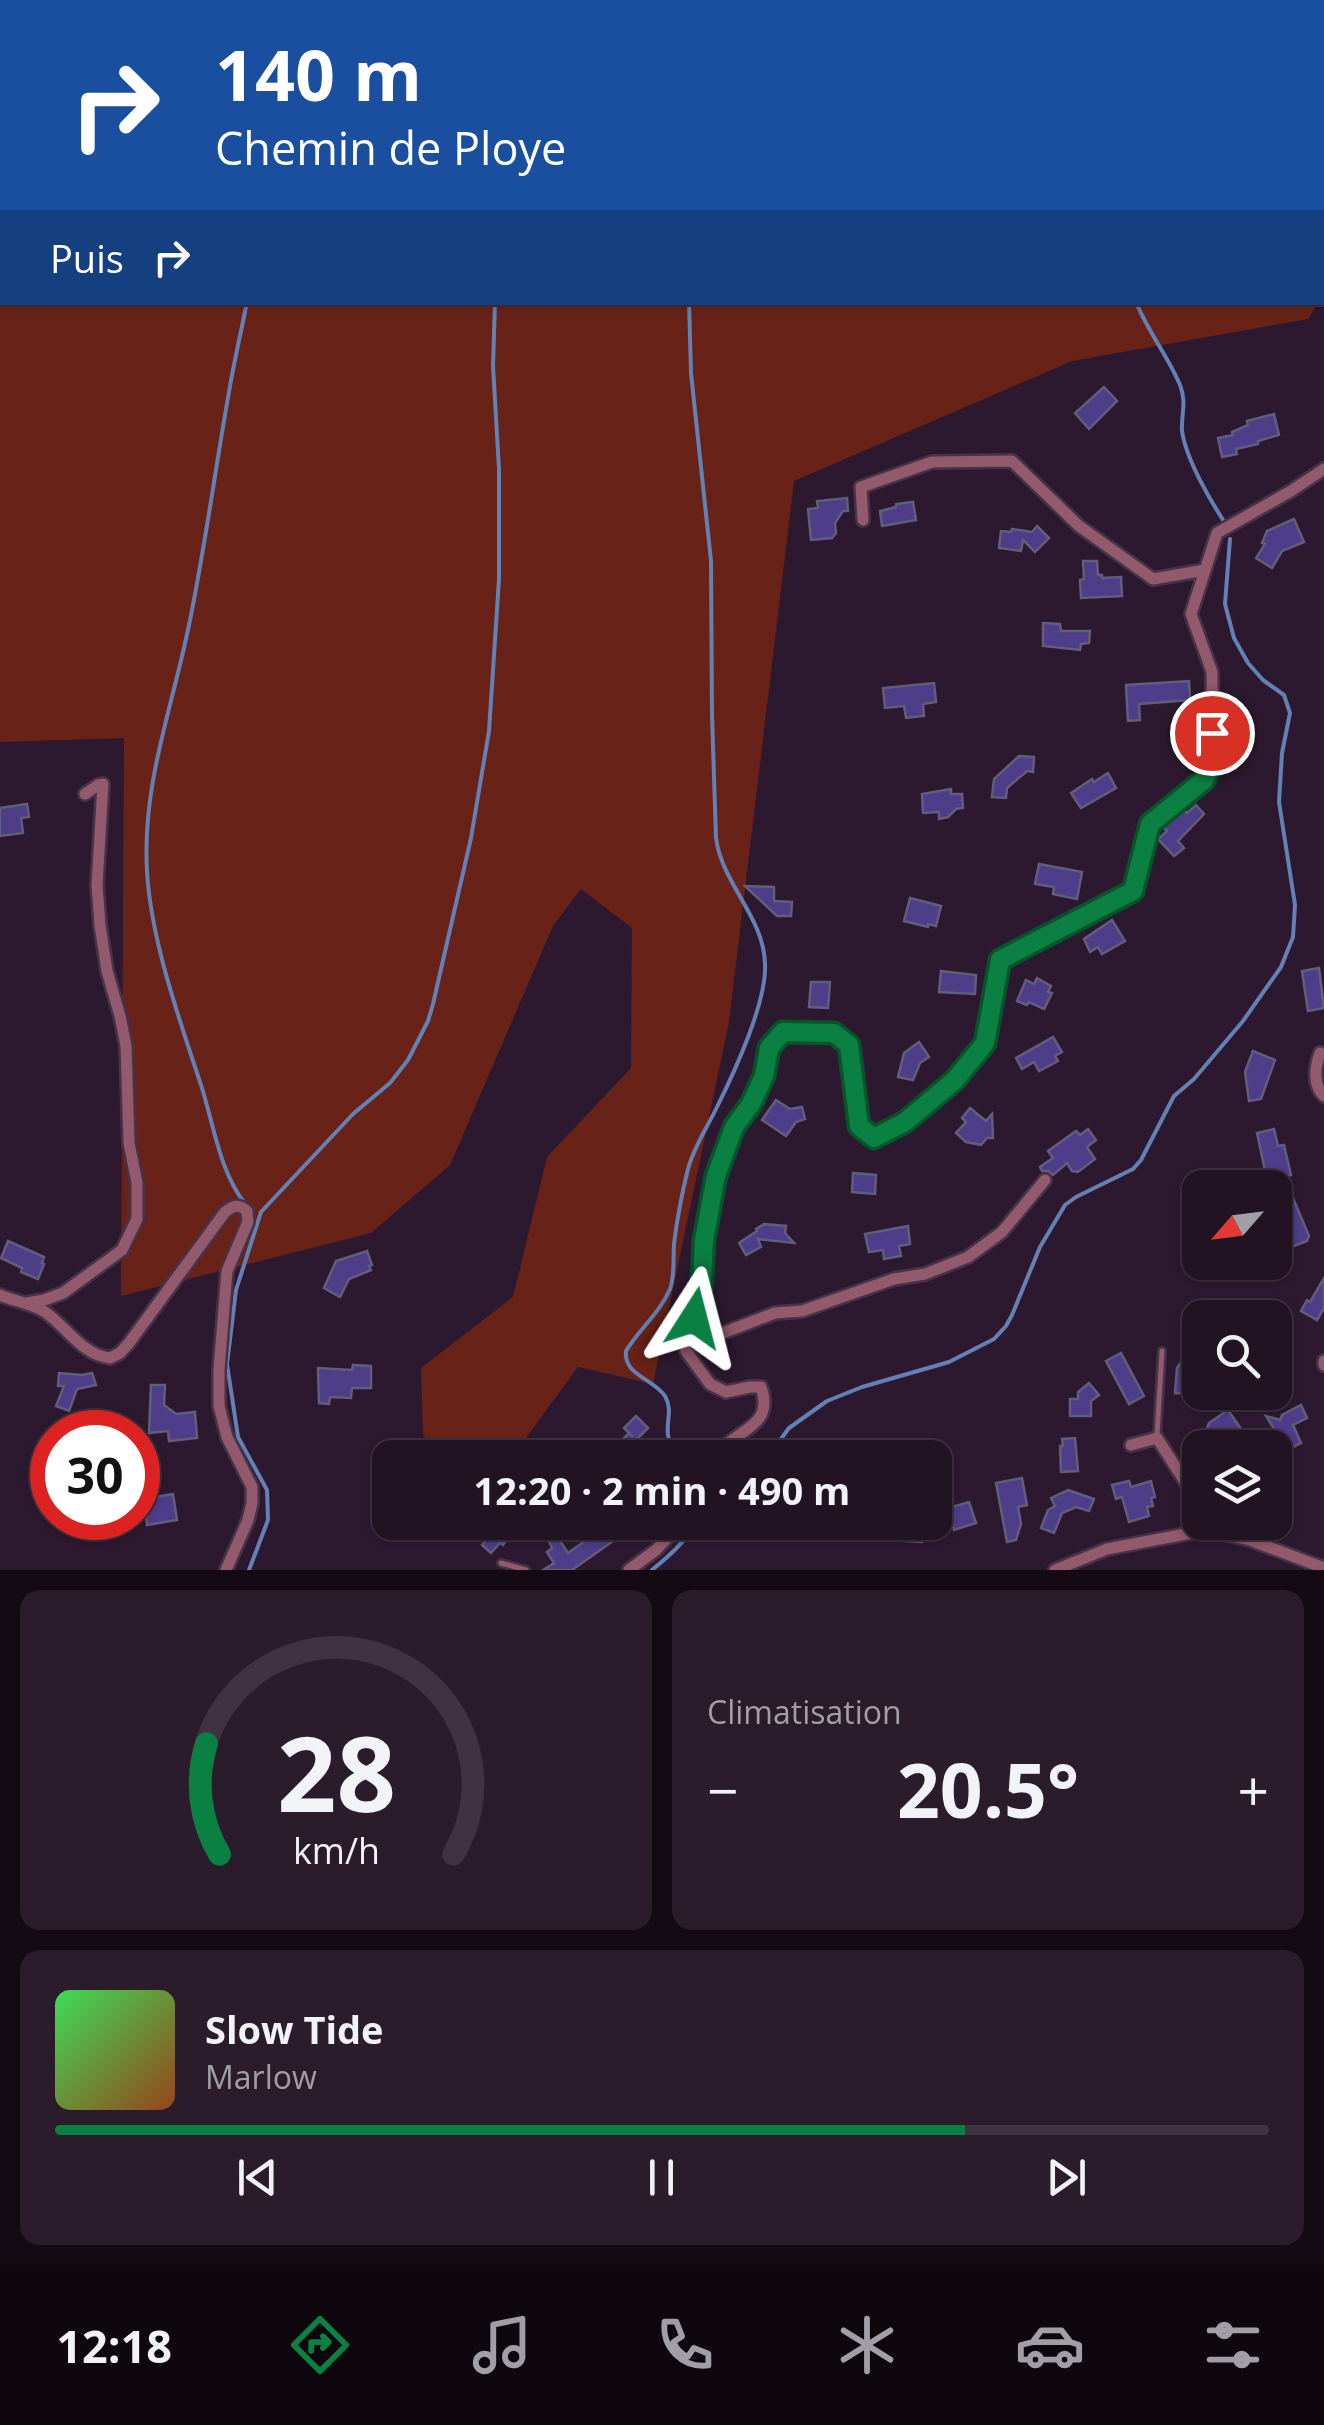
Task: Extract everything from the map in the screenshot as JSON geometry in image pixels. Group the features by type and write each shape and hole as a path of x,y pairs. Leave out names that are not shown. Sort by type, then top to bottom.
{"street":[{"path":"863,520 860,487 932,462 1012,461 1080,526 1153,579 1205,570"},
{"path":"732,1440 762,1418 765,1406 761,1387 726,1392 710,1384 686,1351 684,1342 702,1281 704,1240 716,1176 734,1127 764,1076 769,1048 783,1032 834,1033 849,1045 859,1126 874,1138 905,1122 955,1080 985,1043 1000,960 1133,891 1150,824 1204,780 1212,764 1212,672 1191,614 1217,533 1324,469"},
{"path":"22,1304 63,1293 122,1250 137,1218 137,1184 128,1143 126,1046 100,925 97,885 104,784 85,794"},
{"path":"1320,1053 1315,1068 1319,1091 1324,1096"},
{"path":"688,1336 707,1338 894,1279 925,1274 968,1257 1002,1232 1045,1180"},
{"path":"0,1295 41,1309 90,1353 110,1358 129,1342 226,1212 233,1206 247,1210 248,1222 227,1271 219,1406 226,1438 252,1488 252,1503 226,1570"},
{"path":"1131,1445 1156,1438 1182,1478"},
{"path":"1055,1570 1107,1549 1182,1532"},
{"path":"629,1570 665,1540"},
{"path":"1250,1540 1324,1568"}],"lane":[{"path":"1156,1438 1162,1351"},
{"path":"502,1563 526,1570"}],"shaded area":[{"path":"0,305 1317,305 1308,319 1072,361 794,481 729,1022 653,1384 578,1367 524,1440 426,1440 421,1368 513,1297 547,1157 631,1068 632,928 581,889 553,926 450,1165 371,1233 121,1296 124,738 0,742"}],"building":[{"path":"1104,387 1117,401 1089,429 1075,413"},
{"path":"1274,414 1279,435 1222,457 1218,438 1233,435 1232,432 1248,425 1247,421"},
{"path":"847,498 848,511 843,511 835,523 832,538 811,540 808,509 818,508 817,501"},
{"path":"913,502 916,520 882,526 880,511"},
{"path":"1294,519 1304,542 1282,551 1272,568 1256,558 1265,544 1262,543 1267,531"},
{"path":"1037,526 1049,538 1035,552 1023,540 1021,551 999,548 1001,531 1032,532"},
{"path":"1083,561 1097,561 1102,578 1121,577 1122,596 1081,598"},
{"path":"1043,623 1060,624 1061,631 1090,631 1089,643 1081,644 1080,650 1043,646"},
{"path":"1189,681 1190,700 1139,704 1140,720 1128,721 1126,685"},
{"path":"934,683 936,702 923,704 924,716 906,718 904,706 885,708 883,688"},
{"path":"1019,756 1034,757 1033,772 1027,771 1007,788 1006,798 992,797 994,779"},
{"path":"1108,773 1116,788 1081,808 1071,793"},
{"path":"951,789 951,794 962,794 963,808 939,819 939,812 923,813 922,794"},
{"path":"27,804 29,817 21,818 23,833 0,836 0,808"},
{"path":"1196,805 1204,814 1178,841 1184,848 1174,856 1158,839 1167,831 1162,826 1183,809 1187,813"},
{"path":"1039,864 1082,872 1077,899 1053,894 1054,887 1035,884"},
{"path":"745,886 774,887 774,901 792,902 791,916 777,916"},
{"path":"910,898 941,906 936,926 904,921"},
{"path":"1112,920 1125,941 1102,954 1098,947 1090,952 1084,939"},
{"path":"1319,968 1324,1008 1308,1011 1302,971"},
{"path":"941,971 976,975 975,994 939,992"},
{"path":"1037,978 1051,986 1044,1009 1017,1001 1026,980 1034,984"},
{"path":"811,982 830,982 828,1008 809,1007"},
{"path":"1053,1037 1062,1052 1055,1056 1058,1061 1039,1071 1034,1062 1022,1069 1016,1058"},
{"path":"919,1042 929,1057 920,1063 913,1080 898,1077 904,1053"},
{"path":"1253,1051 1275,1060 1261,1099 1249,1101 1245,1072"},
{"path":"776,1100 790,1109 802,1107 805,1119 796,1122 786,1136 762,1120"},
{"path":"970,1108 986,1121 992,1114 993,1138 987,1138 981,1145 966,1142 956,1133 966,1122 962,1118"},
{"path":"1088,1129 1096,1140 1087,1147 1095,1159 1078,1172 1072,1171 1067,1163 1053,1175 1042,1171 1040,1167 1053,1158 1048,1151 1076,1131 1080,1135"},
{"path":"1274,1129 1278,1146 1284,1145 1290,1170 1265,1170 1257,1133"},
{"path":"853,1173 876,1175 875,1194 852,1192"},
{"path":"1292,1198 1309,1236 1307,1241 1292,1247"},
{"path":"764,1224 786,1226 785,1233 794,1243 758,1239 761,1247 746,1255 739,1243"},
{"path":"908,1226 910,1244 899,1246 901,1256 884,1259 883,1250 869,1252 865,1234"},
{"path":"8,1241 44,1257 38,1279 1,1258"},
{"path":"367,1251 371,1270 349,1279 340,1297 324,1288 336,1261"},
{"path":"1324,1278 1324,1308 1317,1320 1301,1311"},
{"path":"1121,1353 1144,1396 1129,1404 1106,1361"},
{"path":"1182,1361 1182,1393 1175,1393 1177,1368"},
{"path":"353,1365 371,1366 371,1388 352,1388 351,1398 330,1397 329,1404 319,1403 318,1368 352,1370"},
{"path":"59,1373 92,1373 96,1385 77,1389 69,1410 56,1406 64,1386 58,1386"},
{"path":"1089,1383 1099,1395 1091,1401 1091,1416 1070,1416 1070,1399 1078,1399 1078,1392"},
{"path":"151,1385 165,1385 164,1405 176,1414 195,1412 197,1438 169,1441 168,1431 160,1432 160,1410 150,1410"},
{"path":"1301,1405 1307,1418 1293,1425 1301,1443 1292,1448 1292,1430 1275,1430 1266,1416 1280,1420"},
{"path":"1228,1410 1241,1429 1206,1430 1209,1423"},
{"path":"636,1416 648,1428 636,1440 622,1440 629,1433 624,1428"},
{"path":"1075,1438 1078,1471 1061,1472 1062,1439"},
{"path":"1022,1478 1027,1505 1018,1507 1021,1524 1016,1540 1007,1542 996,1483"},
{"path":"1129,1481 1131,1487 1151,1481 1155,1497 1151,1498 1153,1506 1147,1507 1149,1516 1129,1522 1122,1497 1116,1499 1112,1485"},
{"path":"1068,1490 1094,1499 1089,1511 1076,1507 1062,1513 1054,1533 1041,1528 1048,1510 1055,1506 1051,1498"},
{"path":"173,1494 177,1520 160,1523 160,1496"},
{"path":"969,1502 976,1523 954,1530 952,1507"},
{"path":"487,1540 507,1540 491,1553 482,1545"},
{"path":"549,1540 559,1540 568,1553 586,1540 614,1540 572,1570 543,1570 554,1563 547,1552 552,1548"}],"waterway":[{"path":"246,305 195,596 154,777 147,839 150,898 167,979 223,1163 246,1205"},
{"path":"249,1570 268,1520 267,1490 238,1437 227,1364 236,1290 261,1212 353,1114 390,1083 408,1060 433,1004 471,838 489,731 499,579 495,305"},
{"path":"670,1440 665,1396 629,1366 626,1351 670,1289 688,1169 748,1037 761,998 765,964 758,931 726,870 716,838 711,561 691,373 689,305"},
{"path":"1137,305 1180,385 1184,442 1199,479 1225,523"},
{"path":"780,1440 789,1428 827,1401 949,1362 994,1339 1012,1315 1040,1247 1065,1205 1133,1169 1174,1096 1194,1079 1243,1021 1281,967 1293,937 1295,905 1279,802 1282,753 1290,713 1284,695 1248,663 1234,638 1225,604 1230,539"},
{"path":"652,1570 684,1540"}],"route":[{"path":"694,1318 716,1176 734,1127 764,1076 769,1048 783,1032 834,1033 849,1045 859,1126 874,1138 905,1122 955,1080 985,1043 1000,960 1133,891 1150,824 1204,780 1212,764 1212,733"}]}
